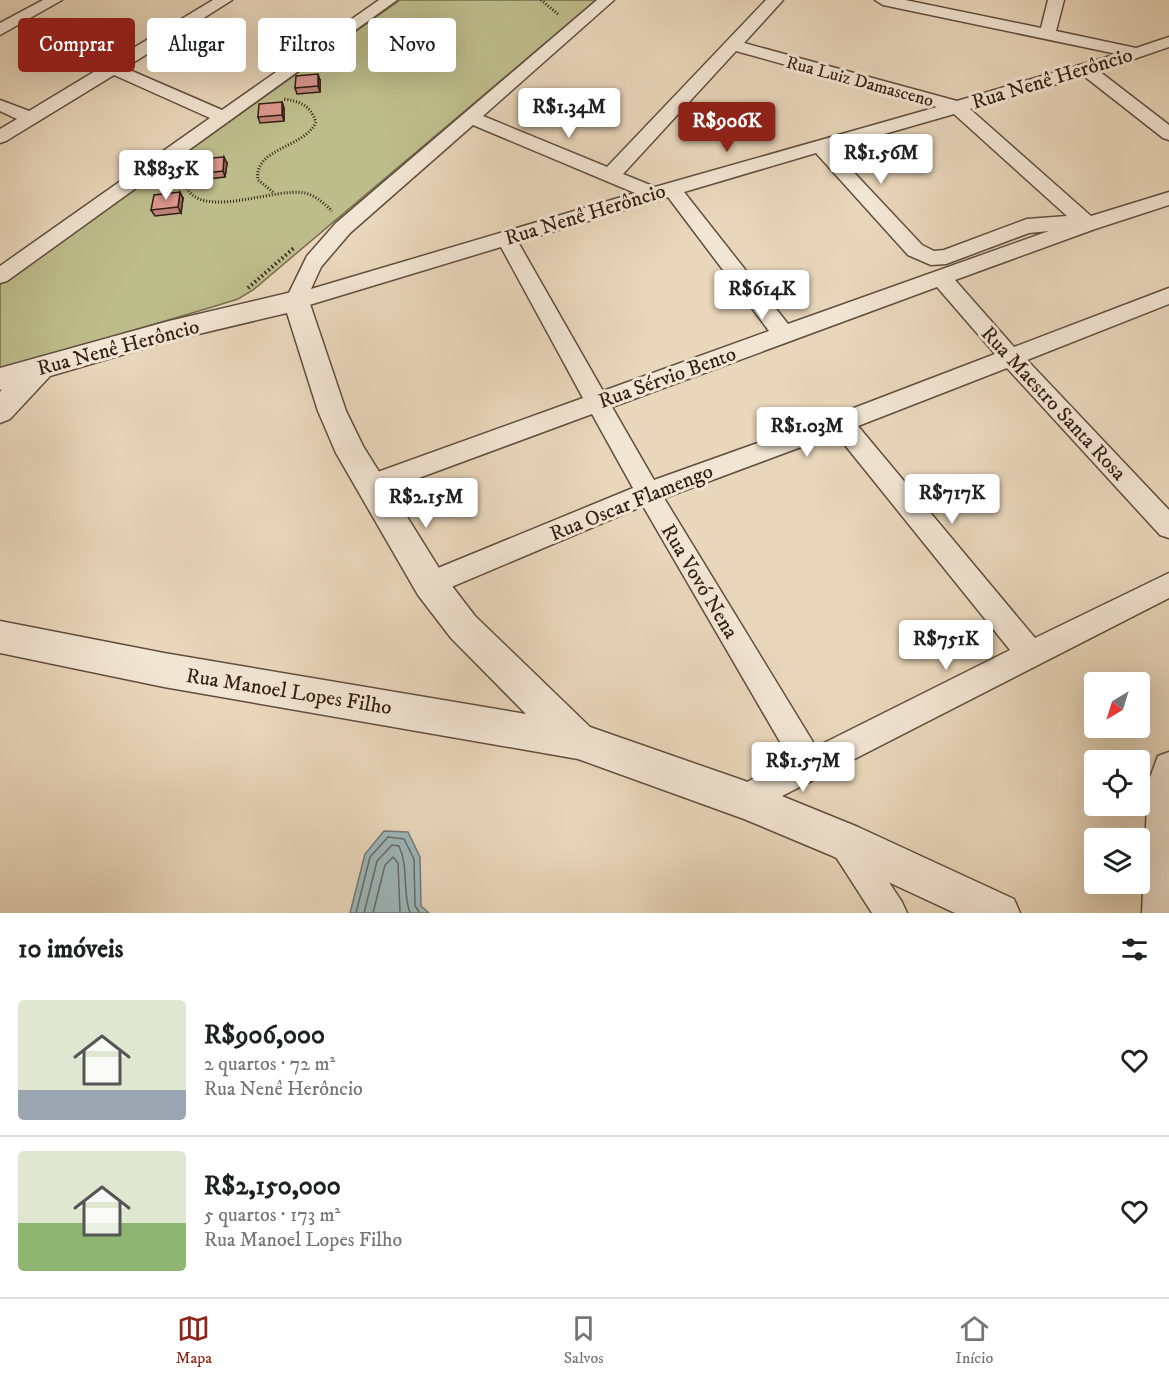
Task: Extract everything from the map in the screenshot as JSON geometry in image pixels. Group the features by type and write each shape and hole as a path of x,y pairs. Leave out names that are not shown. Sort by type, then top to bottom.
{"street":[{"path":"0,30 54,0"},
{"path":"135,54 224,0"},
{"path":"0,276 389,0"},
{"path":"296,301 306,273 322,250 344,228 606,0"},
{"path":"610,176 775,0"},
{"path":"883,0 1136,53"},
{"path":"1047,34 1056,0"},
{"path":"1056,79 1070,39"},
{"name":"Rua Nenê Herôncio","path":"0,379 169,331 296,301 663,191 1087,70 1169,42"},
{"name":"Rua Luiz Damasceno","path":"732,45 957,107 1088,224"},
{"path":"1087,70 1169,134"},
{"path":"0,136 105,72"},
{"path":"121,72 223,117"},
{"path":"0,105 30,118"},
{"path":"471,117 610,176 663,191 783,334"},
{"path":"819,146 915,250 931,258 946,257 1027,226 1063,221 1088,224"},
{"name":"Rua Sérvio Bento","path":"370,485 1088,224 1169,198"},
{"name":"Rua Vovó Nena","path":"506,238 648,493 810,765"},
{"name":"Rua Maestro Santa Rosa","path":"941,278 1011,358 1169,527"},
{"name":"Rua Oscar Flamengo","path":"430,584 648,493 841,423 1168,298"},
{"name":"Rua Manoel Lopes Filho","path":"296,301 332,411 370,485 430,584 463,627 579,741"},
{"path":"0,411 40,368"},
{"path":"841,423 1030,654"},
{"path":"746,800 810,765 1169,585"},
{"name":"Rua Manoel Lopes Filho","path":"0,637 164,670 579,741 746,800 844,841 1000,913"},
{"path":"1158,913 1163,783 1169,767"},
{"path":"844,841 891,913"}],"path":[{"path":"541,0 550,7"},
{"path":"274,193 261,186 256,177 260,162 266,156 299,142 313,128 315,120 312,111 302,103 279,99"},
{"path":"182,170 187,190 196,198 213,203 234,202 274,193 305,194 324,204 334,214"},
{"path":"241,292 249,288 302,241"}],"shaded area":[{"path":"400,0 596,0 253,290 238,299 0,370 0,285 299,72 356,72 356,31 368,23 368,72 456,72 456,18 375,18"}],"water":[{"path":"384,831 408,832 420,857 421,906 429,913 350,913 365,854"}],"building":[{"path":"318,74 318,86 295,88 296,76"},
{"path":"282,102 282,115 258,117 259,104"},
{"path":"224,157 223,171 198,174 199,159"},
{"path":"180,192 178,207 151,210 154,195"}]}
